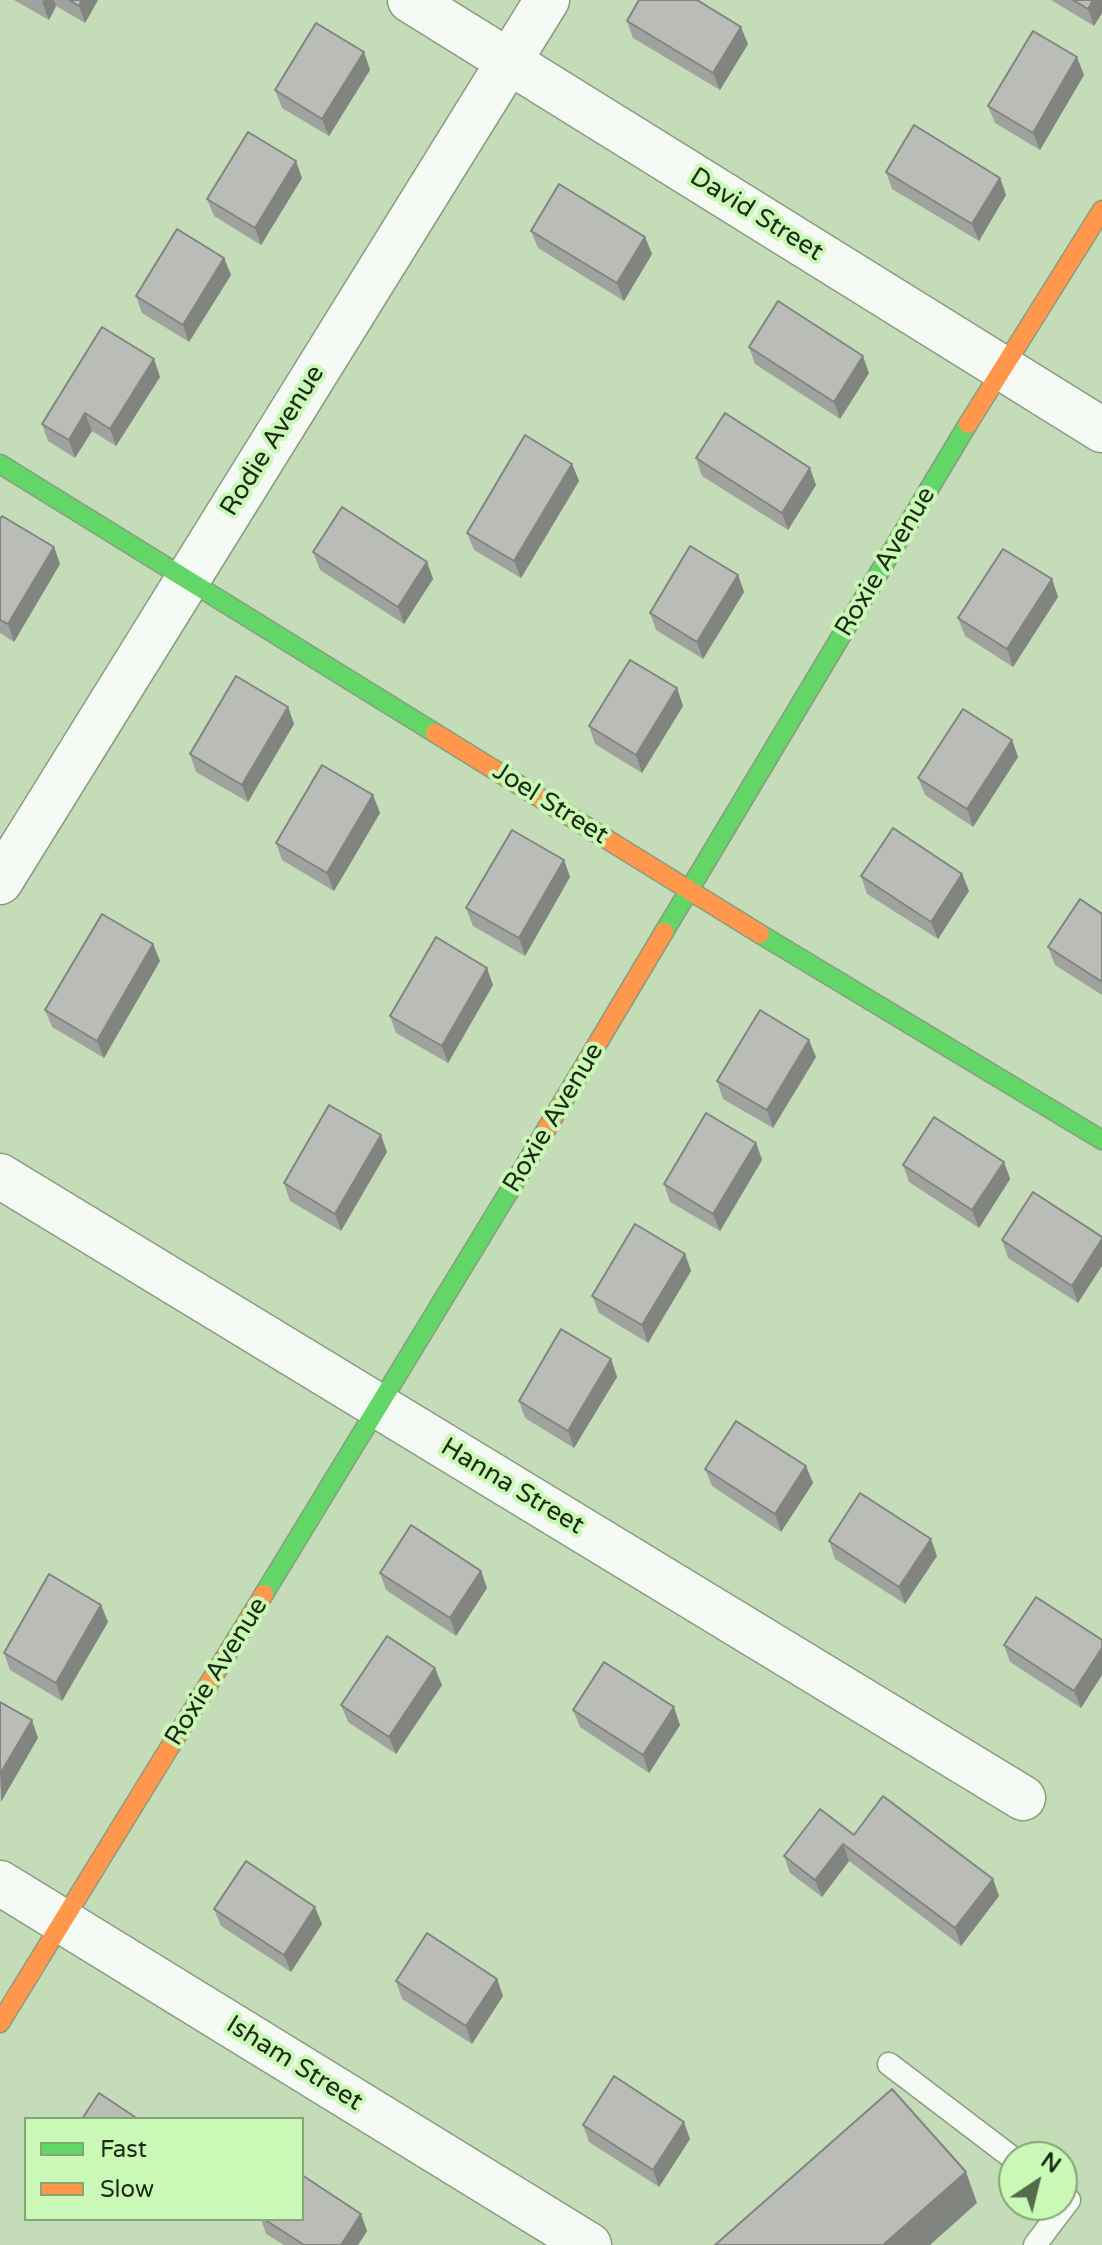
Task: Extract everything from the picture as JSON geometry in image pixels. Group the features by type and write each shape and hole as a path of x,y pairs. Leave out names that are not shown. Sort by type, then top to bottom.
{"street":[{"name":"David Street","path":"410,0 1102,430"},
{"name":"Rodie Avenue","path":"0,882 547,0"},
{"name":"Roxie Avenue","path":"0,2023 380,1407 1001,369 1102,210"},
{"name":"Joel Street","path":"0,464 690,891 1102,1140"},
{"name":"Hanna Street","path":"0,1176 1023,1798"},
{"name":"Isham Street","path":"0,1883 589,2245"}],"lane":[{"path":"889,2064 998,2147"},
{"path":"1035,2245 1053,2221"}],"building":[{"path":"639,0 697,0 741,27 713,73 627,21"},
{"path":"1073,0 1093,0 1088,9"},
{"path":"316,23 364,52 322,119 275,90"},
{"path":"1033,31 1077,57 1033,133 988,106"},
{"path":"914,125 1000,178 972,224 886,172"},
{"path":"248,132 296,161 255,228 207,199"},
{"path":"559,184 645,237 617,283 531,231"},
{"path":"177,229 224,258 183,325 136,296"},
{"path":"778,301 863,356 834,402 749,347"},
{"path":"102,327 154,359 110,429 85,413 69,440 42,424"},
{"path":"725,413 810,468 782,513 696,458"},
{"path":"525,435 572,464 514,561 467,533"},
{"path":"342,507 427,562 398,607 313,552"},
{"path":"2,516 54,547 8,624 0,620"},
{"path":"690,546 738,575 697,642 650,613"},
{"path":"1003,549 1052,579 1007,649 958,618"},
{"path":"630,660 677,688 636,755 589,726"},
{"path":"236,676 288,707 242,785 190,754"},
{"path":"963,709 1012,740 967,809 918,778"},
{"path":"322,765 373,795 327,873 276,843"},
{"path":"893,828 962,874 931,922 861,876"},
{"path":"512,830 564,860 519,938 466,908"},
{"path":"1080,899 1102,914 1102,982 1048,947"},
{"path":"102,914 153,944 97,1041 45,1010"},
{"path":"436,937 487,968 442,1046 390,1016"},
{"path":"760,1010 809,1040 767,1110 717,1081"},
{"path":"329,1105 381,1135 335,1214 284,1183"},
{"path":"706,1113 756,1143 713,1214 664,1184"},
{"path":"934,1117 1004,1162 972,1210 903,1165"},
{"path":"1033,1192 1102,1237 1072,1286 1002,1240"},
{"path":"635,1224 685,1254 642,1325 592,1296"},
{"path":"561,1329 611,1359 568,1431 519,1401"},
{"path":"736,1421 806,1466 775,1514 705,1469"},
{"path":"860,1493 931,1539 899,1587 829,1541"},
{"path":"411,1525 481,1571 450,1618 380,1573"},
{"path":"49,1574 101,1605 56,1683 4,1653"},
{"path":"1036,1597 1102,1640 1102,1648 1074,1691 1004,1645"},
{"path":"387,1636 435,1668 389,1737 341,1705"},
{"path":"604,1662 674,1707 643,1755 573,1710"},
{"path":"0,1702 32,1720 0,1774"},
{"path":"883,1796 993,1879 955,1928 843,1844 815,1880 784,1856 820,1809 854,1835"},
{"path":"246,1861 315,1907 284,1955 214,1909"},
{"path":"427,1933 497,1979 466,2026 396,1981"},
{"path":"614,2076 684,2122 653,2170 583,2125"},
{"path":"892,2089 966,2172 883,2245 715,2245"},
{"path":"99,2093 135,2117 83,2117"},
{"path":"304,2176 361,2214 341,2245 304,2245 267,2221 304,2221"}],"traffic: fast":[{"path":"664,932 968,424"},
{"path":"0,464 435,733"},
{"path":"760,934 1102,1140"},
{"path":"264,1594 519,1175"}],"traffic: slow":[{"path":"968,424 1102,210"},
{"path":"435,733 760,934"},
{"path":"519,1175 664,932"},
{"path":"0,2023 264,1594"}]}
